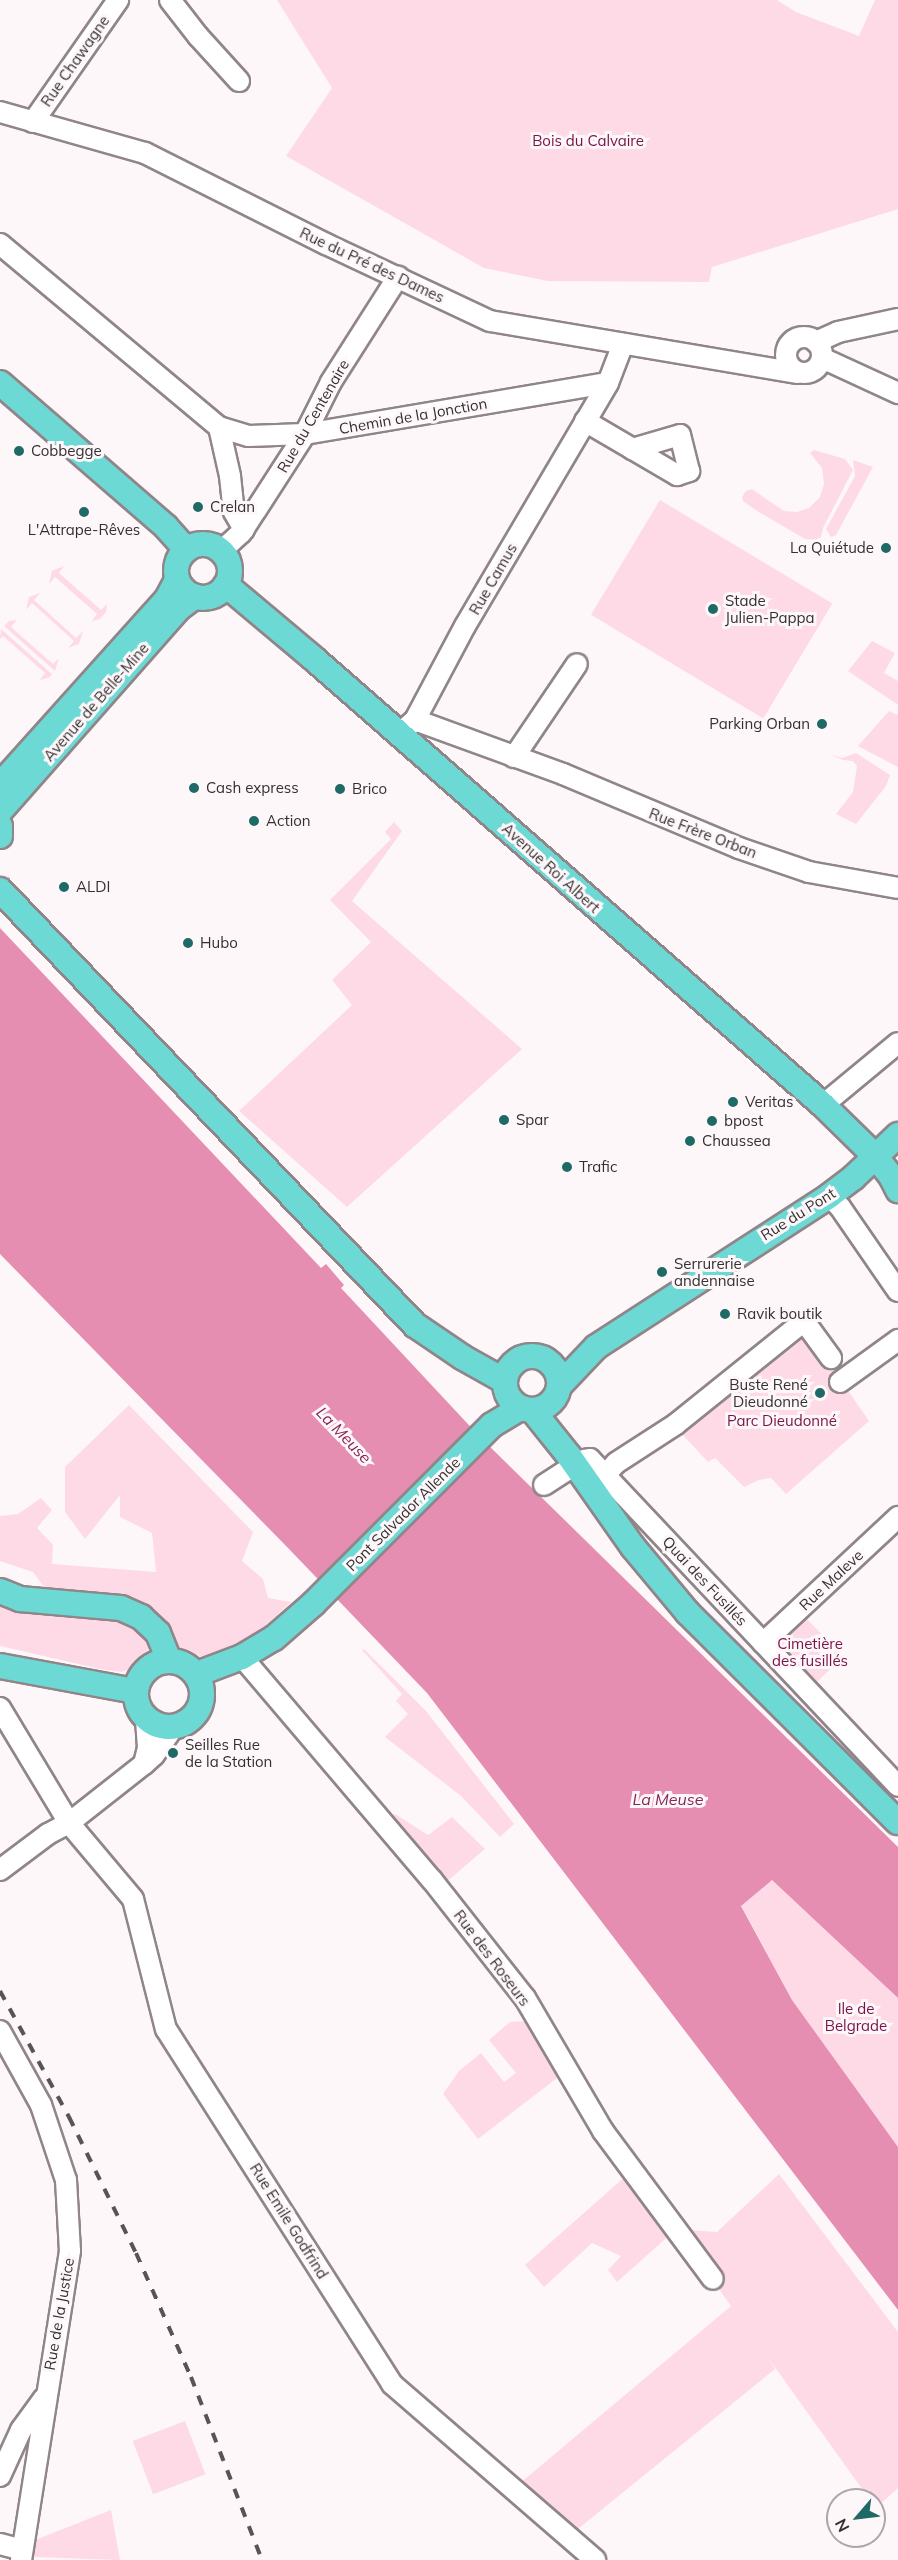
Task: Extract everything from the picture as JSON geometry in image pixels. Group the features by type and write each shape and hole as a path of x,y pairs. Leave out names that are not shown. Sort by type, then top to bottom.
{"main road":[{"path":"0,383 166,527 186,549"},
{"path":"204,544 221,551 230,567 226,585 212,596 195,596 184,590 177,580 177,563 186,549 204,544"},
{"name":"Avenue de Belle-Mine","path":"0,785 167,599 177,580"},
{"name":"Avenue Roi Albert","path":"226,585 407,727 823,1105 874,1155 898,1190"},
{"name":"Avenue de Belle-Mine","path":"0,811 178,609 195,596"},
{"path":"0,826 0,836"},
{"path":"2,889 399,1308 462,1357 530,1397"},
{"name":"Rue du Pont","path":"530,1397 596,1347 829,1196 854,1177 874,1155 898,1135"},
{"name":"Rue du Pont","path":"441,1341 497,1359 518,1360 528,1356 548,1360 596,1347"},
{"path":"518,1360 507,1373 530,1397 633,1547 688,1613 898,1822"},
{"path":"530,1397 559,1375 548,1360"},
{"name":"Pont Salvador Allende","path":"197,1674 242,1657 274,1638 313,1604 492,1425 530,1397"},
{"path":"0,1591 20,1599 121,1608 141,1617 158,1633 169,1660"},
{"path":"169,1660 185,1664 197,1674 202,1687 203,1700 198,1713 188,1722 173,1728 158,1726 146,1719 137,1706 135,1690 141,1675 153,1664 169,1660"},
{"path":"5,1666 135,1690"}],"street":[{"name":"Rue Chawagne","path":"33,122 118,0"},
{"path":"170,0 198,36 239,81"},
{"name":"Rue du Pré des Dames","path":"0,112 145,153 326,244 490,321 797,373"},
{"name":"Chemin de la Jonction","path":"0,244 219,427 249,436 305,434 608,383"},
{"name":"Rue du Centenaire","path":"221,551 244,529 305,434 331,382 398,277"},
{"path":"898,319 838,332 819,350 816,370 804,374 797,373 788,364 786,351 788,345 799,338 819,350 898,393"},
{"name":"Rue Camus","path":"407,727 608,383 623,344"},
{"path":"758,365 775,361 786,351"},
{"path":"585,422 632,449"},
{"path":"219,427 230,476 234,512 244,529"},
{"path":"514,757 577,664"},
{"name":"Rue Frère Orban","path":"407,727 514,757 563,774 740,848 809,872 898,888"},
{"path":"823,1105 898,1042"},
{"path":"829,1196 840,1207 898,1291"},
{"path":"605,1475 616,1463 676,1424 804,1321 839,1373 898,1340"},
{"name":"Quai des Fusillés","path":"573,1462 590,1460 898,1786"},
{"path":"544,1485 573,1462"},
{"name":"Rue Maleve","path":"764,1642 898,1517"},
{"name":"Rue des Roseurs","path":"242,1657 432,1880 525,1998 603,2131 713,2279"},
{"name":"Rue Emile Godfrind","path":"0,1708 69,1823 133,1899 166,2030 392,2384 595,2560"},
{"path":"144,1764 148,1749 146,1719"},
{"path":"0,1870 48,1834 69,1823 144,1764 154,1755 173,1728"},
{"path":"0,1884 56,1839 69,1823"},
{"name":"Rue de la Justice","path":"0,2031 41,2105 66,2180 70,2251 21,2555 0,2544"},
{"name":"Rue de la Justice","path":"0,2476 21,2430 45,2395"}],"green space":[{"name":"Bois du Calvaire","path":"277,0 777,0 796,12 859,36 875,0 898,0 898,209 712,267 709,282 548,281 484,268 286,156 332,88"},
{"path":"814,450 845,459 853,470 823,528 821,537 816,540 805,539 754,509 743,501 742,497 746,491 752,489 784,511 797,512 809,508 820,497 824,484 822,468 810,453"},
{"path":"853,460 873,467 836,535 831,537 826,529 855,476"},
{"name":"Stade Julien-Pappa","path":"660,500 832,604 763,718 591,615"},
{"path":"64,566 59,573 101,610 107,604 106,612 100,619 92,621 97,614 55,577 49,584 52,571"},
{"path":"40,593 34,600 76,638 83,631 79,644 68,648 74,641 32,603 26,610 29,597"},
{"path":"17,620 11,627 53,664 59,658 55,671 4,626 9,621"},
{"path":"1,629 52,674 50,677 40,680 45,673 3,636 0,639"},
{"path":"872,641 895,653 884,673 898,681 898,705 848,671"},
{"path":"889,711 898,715 898,767 858,746"},
{"path":"856,753 890,775 886,786 856,824 836,814 853,792 857,766 853,761 843,760 829,754 842,758"},
{"path":"394,822 402,831 352,901 522,1049 347,1207 239,1111 352,1005 332,980 371,942 330,900 391,839 385,832"},
{"name":"Parc Dieudonné","path":"805,1328 869,1421 786,1494 771,1478 759,1480 744,1487 715,1458 708,1462 680,1432"},
{"path":"129,1405 253,1532 242,1561 263,1579 268,1598 291,1602 254,1636 203,1657 181,1650 165,1626 47,1591 33,1572 0,1561 0,1516 18,1514 41,1498 52,1510 37,1528 53,1545 52,1564 156,1572 152,1533 120,1517 120,1495 85,1539 65,1512 65,1467"},
{"path":"0,1601 125,1619 143,1630 149,1647 143,1665 122,1672 0,1646"},
{"name":"Cimetière des fusillés","path":"805,1617 843,1657 815,1684 777,1644"},
{"path":"364,1649 426,1711 514,1824 500,1837 461,1796 385,1737 408,1714 396,1701 402,1694 362,1650"},
{"path":"395,1814 428,1835 452,1817 485,1849 444,1884 391,1819"},
{"name":"Ile de Belgrade","path":"771,1879 898,1998 898,2147 792,2000 741,1905"},
{"path":"526,2021 561,2075 478,2139 443,2094 459,2071 481,2053 504,2082 516,2073 489,2040 510,2022"},
{"path":"628,2174 672,2233 617,2282 608,2270 621,2256 592,2243 544,2287 525,2265"},
{"path":"779,2174 898,2332 898,2488 886,2499 886,2488 861,2488 769,2359 775,2369 568,2537 513,2489 731,2306 676,2229 717,2232"},
{"path":"185,2421 205,2474 153,2494 133,2441"},
{"path":"111,2510 120,2560 34,2557 35,2540"}],"water":[{"name":"La Meuse","path":"0,928 321,1268 326,1264 344,1285 341,1288 480,1437 898,1847 898,1998 772,1880 741,1906 792,2000 898,2147 898,2310 427,1693 0,1254"}],"railway":[{"path":"0,1991 69,2117 136,2253 191,2377 262,2560"}],"place":[{"name":"Cobbegge","path":"19,451"},
{"name":"Crelan","path":"198,507"},
{"name":"L'Attrape-Rêves","path":"84,512"},
{"name":"La Quiétude","path":"886,548"},
{"name":"Stade Julien-Pappa","path":"713,609"},
{"name":"Parking Orban","path":"822,724"},
{"name":"Cash express","path":"194,788"},
{"name":"Brico","path":"340,789"},
{"name":"Action","path":"254,821"},
{"name":"ALDI","path":"64,887"},
{"name":"Hubo","path":"188,943"},
{"name":"Veritas","path":"733,1102"},
{"name":"Spar","path":"504,1120"},
{"name":"bpost","path":"712,1121"},
{"name":"Chaussea","path":"690,1141"},
{"name":"Trafic","path":"567,1167"},
{"name":"Serrurerie andennaise","path":"662,1272"},
{"name":"Ravik boutik","path":"725,1314"},
{"name":"Buste René Dieudonné","path":"820,1393"},
{"name":"Seilles Rue de la Station","path":"173,1753"}]}
